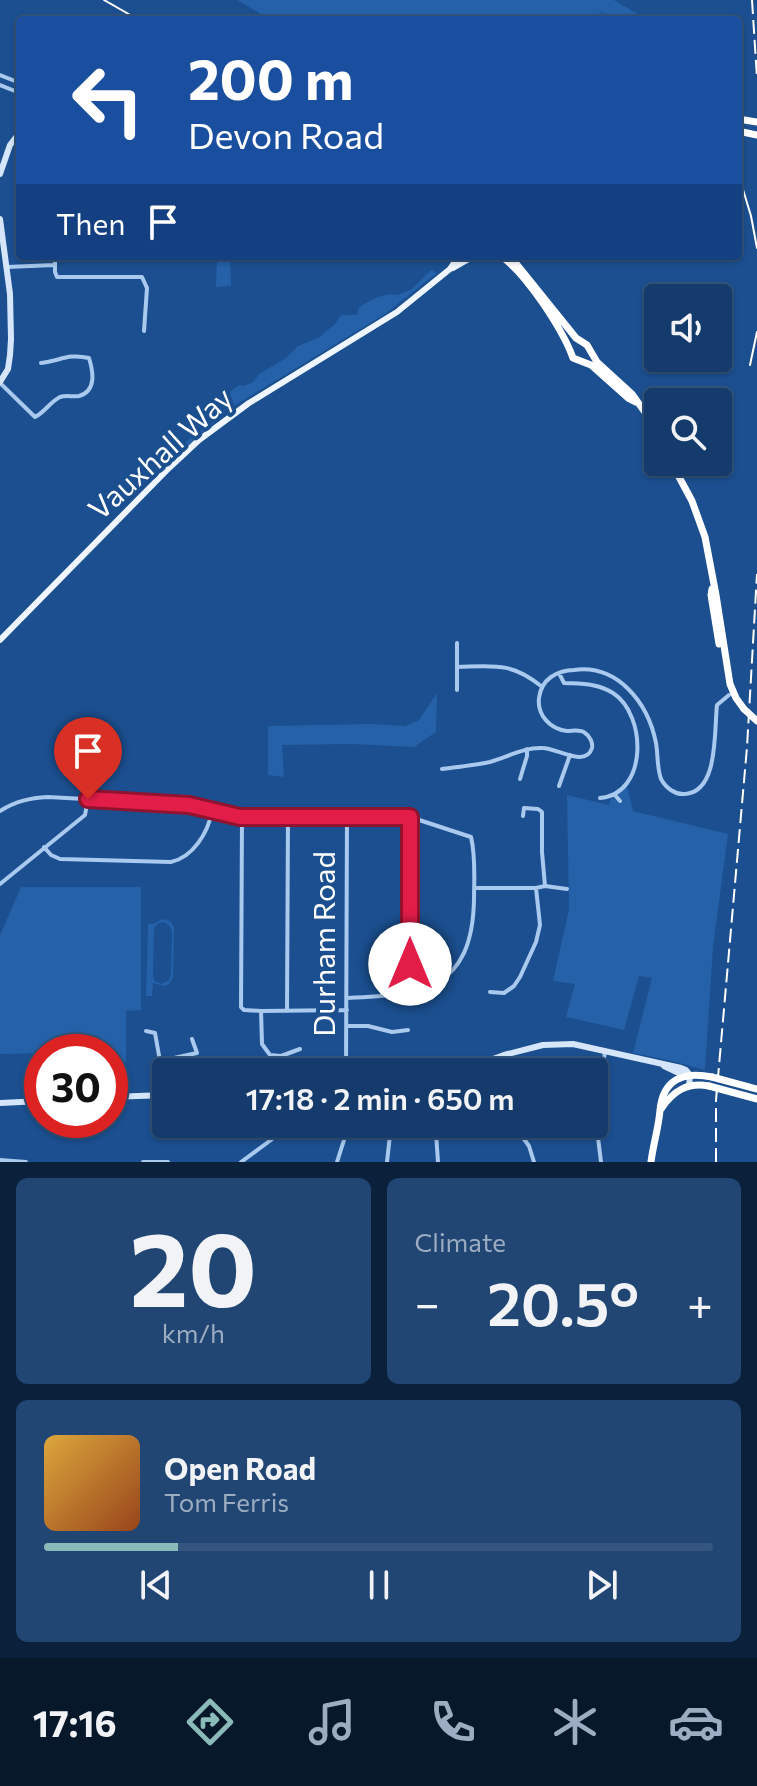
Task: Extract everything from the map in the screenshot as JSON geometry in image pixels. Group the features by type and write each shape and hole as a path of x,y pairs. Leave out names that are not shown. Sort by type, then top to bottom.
{"highway":[{"path":"742,131 757,135"},
{"path":"506,260 552,317 574,360 591,365 638,403"},
{"path":"513,260 576,338 587,345 597,362 632,394 644,411"},
{"path":"571,351 581,342"},
{"path":"582,362 590,352"},
{"path":"678,476 700,519 705,537 730,684 744,709 757,721"},
{"path":"713,587 712,607 729,695 744,709"},
{"path":"651,1162 660,1101 669,1085 712,1077 757,1089"},
{"path":"689,1079 757,1099"},
{"path":"660,1110 689,1079"}],"main road":[{"name":"Vauxhall Way","path":"450,269 456,260"},
{"name":"Vauxhall Way","path":"0,640 199,440 249,403 397,312 450,269 467,260"}],"street":[{"path":"0,174 16,137"},
{"path":"0,219 10,294 10,355 8,369 0,382 35,417 57,399 79,396 88,390 94,377 89,358 67,356 41,363"},
{"path":"55,260 57,277 142,277 147,288 144,331"},
{"path":"7,267 54,265"},
{"path":"457,643 457,690"},
{"path":"457,667 509,667 542,687"},
{"path":"442,769 488,762 527,749 552,749 576,758 584,757 591,750 591,739 585,733 556,728 545,719 539,705 542,687 551,677 575,669 593,670 628,687 649,722 664,783 681,794 699,790 708,780 717,705 729,695"},
{"path":"559,673 564,683 596,685 610,691 624,703 636,730 636,762 631,777 614,794 600,798"},
{"path":"520,779 527,749"},
{"path":"559,786 570,755"},
{"path":"614,794 620,801"},
{"path":"0,811 29,798 88,799 176,804 242,817 410,817 471,837 474,888 471,935 466,952 456,967 443,979 410,994 347,998"},
{"path":"0,884 85,815 88,799"},
{"path":"523,816 524,808 542,812 545,886"},
{"path":"44,847 60,859 177,861 191,852 206,829 212,811"},
{"path":"287,1011 288,816"},
{"name":"Durham Road","path":"346,1058 347,816"},
{"path":"242,817 241,1007 261,1011 347,1010"},
{"path":"410,817 410,994"},
{"path":"474,888 545,886 567,889"},
{"path":"490,992 504,993 514,986 536,942 540,925 536,888"},
{"path":"261,1011 262,1044 270,1055 281,1056 300,1049"},
{"path":"347,1026 368,1026 392,1032 408,1030"},
{"path":"146,1031 155,1033 159,1058"},
{"path":"170,1058 197,1053 192,1039"},
{"path":"496,1058 543,1045 573,1044 681,1068 689,1079"},
{"path":"601,1162 595,1113 605,1052"},
{"path":"659,1064 689,1079"},
{"path":"667,1068 671,1076 669,1085"},
{"path":"128,1097 152,1096"},
{"path":"0,1103 24,1102"},
{"path":"241,1162 274,1138"},
{"path":"337,1162 344,1138"},
{"path":"387,1162 390,1138"},
{"path":"436,1138 438,1162"},
{"path":"523,1138 534,1162"},
{"path":"0,1160 26,1162"},
{"path":"143,1162 166,1162"}],"shaded area":[{"path":"237,0 614,0 641,16 608,16 597,10 606,16 264,16"},
{"path":"217,260 230,260 231,286 216,287"},
{"path":"431,270 437,273 385,314 232,407 177,455 181,445 210,421 224,406 231,391 239,385 253,382 259,374 286,358 298,346 318,338 341,315 357,315 359,307 373,299 412,289"},
{"path":"437,693 436,732 414,747 282,745 284,777 268,775 268,726 405,726 419,720"},
{"path":"627,786 633,811 728,834 713,947 705,1070 633,1053 652,978 639,976 624,1030 566,1017 575,984 553,981 569,909 567,795 609,805 614,798 618,802 620,800 618,794"},
{"path":"21,887 141,887 141,1010 126,1011 126,1034 24,1034 24,1054 0,1054 0,935"},
{"path":"162,919 170,921 174,927 173,978 164,986 153,983 152,996 146,996 148,924","holes":["163,922 172,931 171,973 169,980 161,984 153,976 154,929"]}],"tram line":[{"path":"104,0 132,16"},
{"path":"742,186 757,248"},
{"path":"750,365 757,332"}],"railway":[{"path":"752,0 757,78"},
{"path":"716,1162 716,1100 747,747 757,574"}],"route":[{"path":"88,799 189,805 240,817 410,817 410,964"}]}
